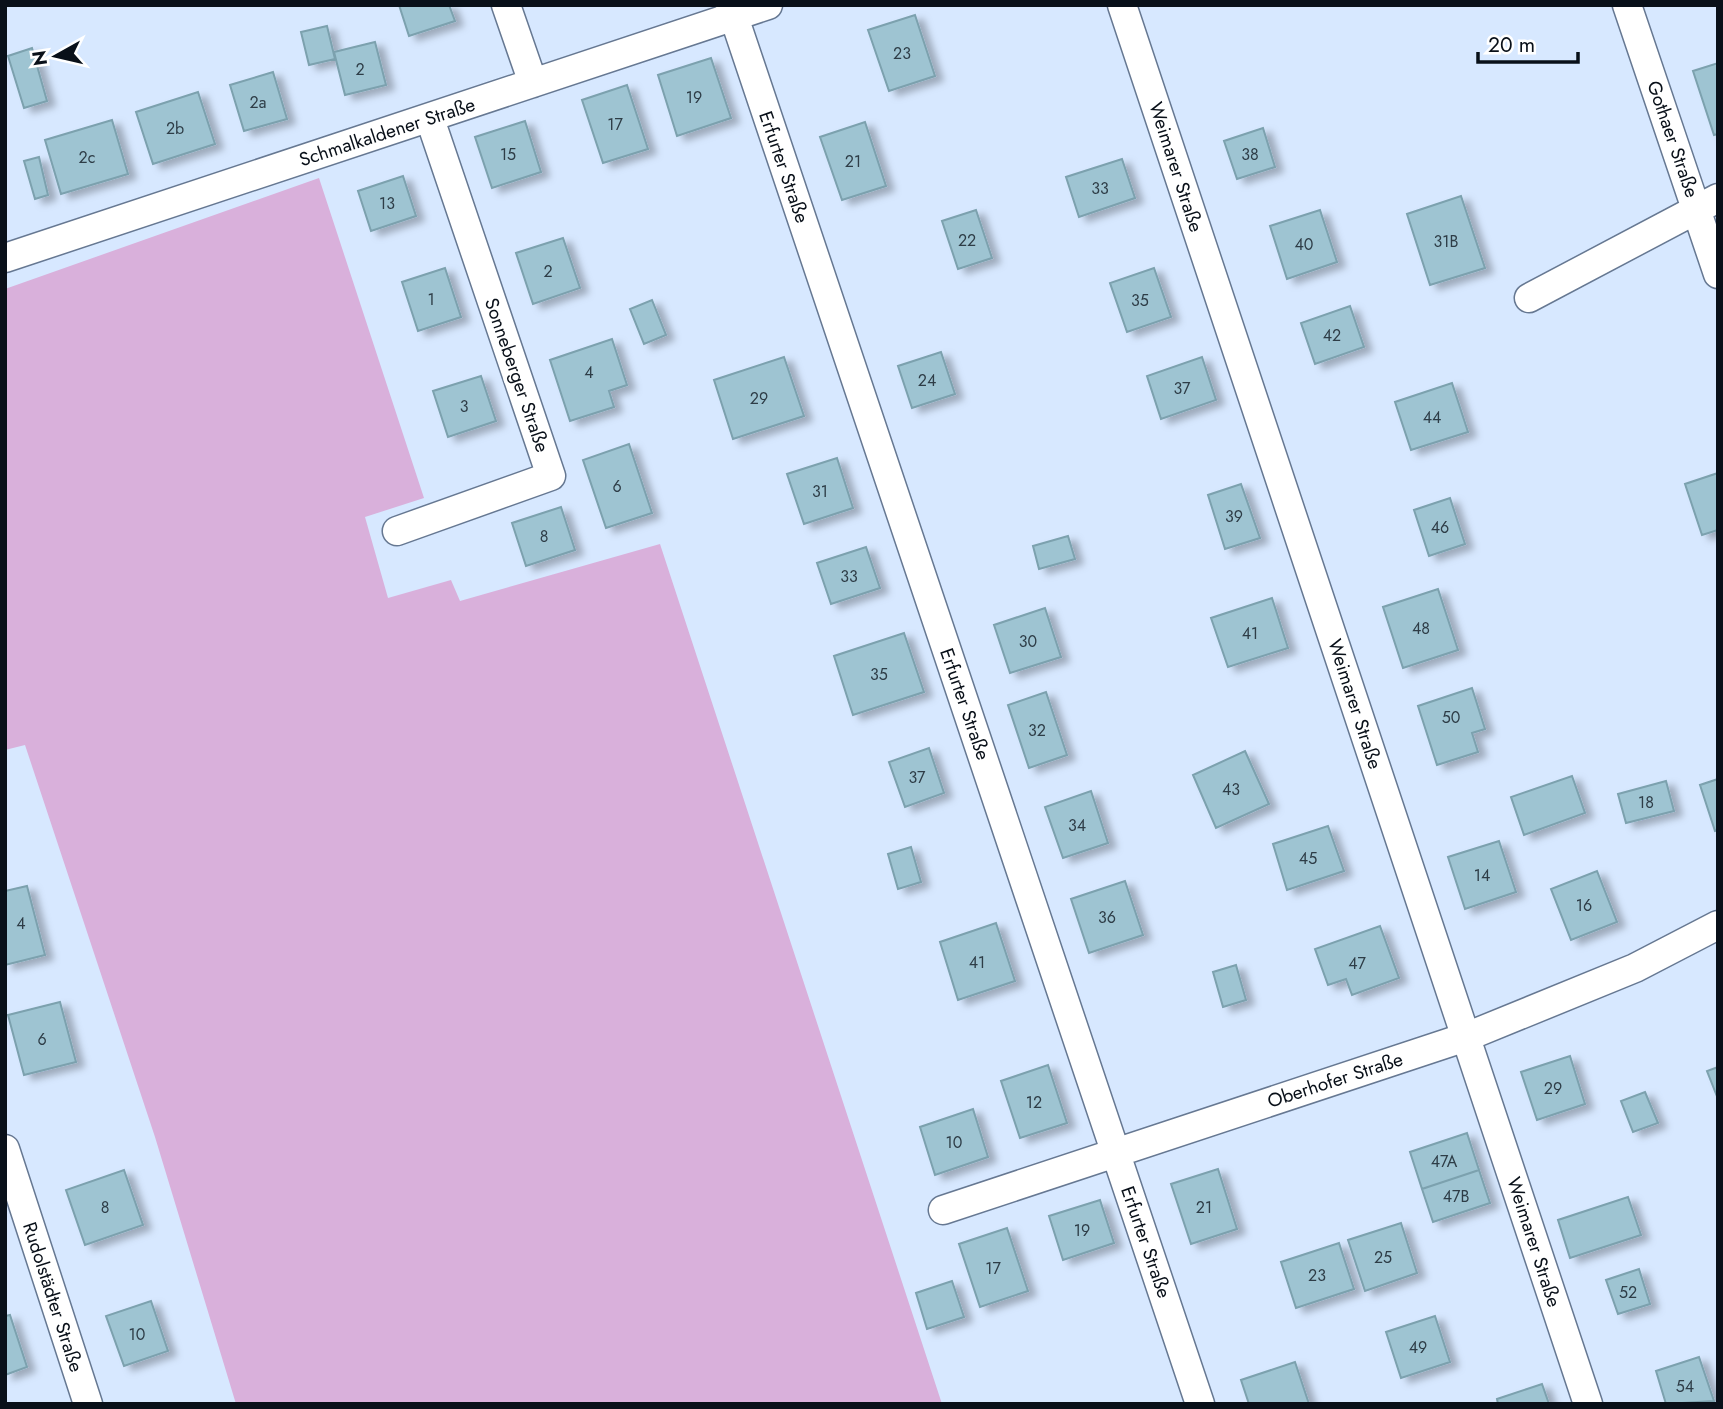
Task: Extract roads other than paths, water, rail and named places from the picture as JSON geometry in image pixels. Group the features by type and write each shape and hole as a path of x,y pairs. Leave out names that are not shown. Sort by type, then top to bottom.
{"street":[{"path":"506,5 533,83"},
{"name":"Schmalkaldener Straße","path":"5,258 430,119 732,11 768,5"},
{"name":"Weimarer Straße","path":"1122,5 1588,1404"},
{"name":"Gothaer Straße","path":"1627,5 1707,204 1718,274"},
{"name":"Erfurter Straße","path":"732,11 1200,1404"},
{"name":"Sonneberger Straße","path":"397,531 551,476 430,119"},
{"path":"1530,298 1707,204"},
{"name":"Oberhofer Straße","path":"943,1210 1466,1037 1635,968 1718,925"},
{"name":"Rudolstädter Straße","path":"5,1149 88,1404"}]}
